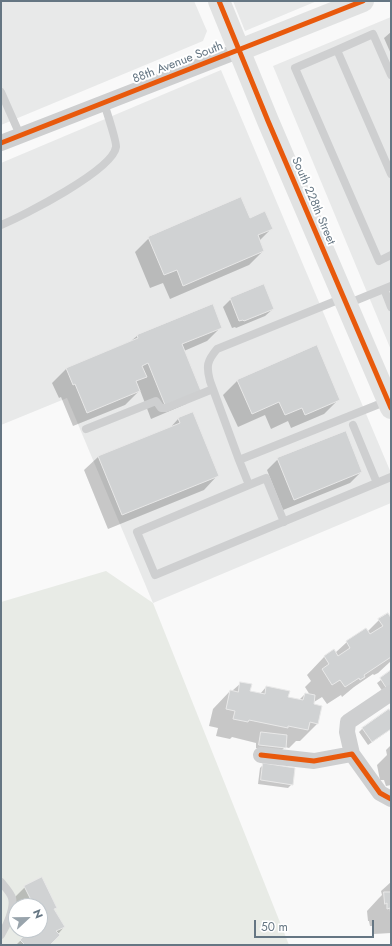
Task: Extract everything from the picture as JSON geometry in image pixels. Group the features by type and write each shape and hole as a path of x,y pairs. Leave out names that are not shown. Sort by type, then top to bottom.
{"street":[{"name":"South 228th Street","path":"219,1 268,121 389,404"},
{"name":"88th Avenue South","path":"1,143 240,50 328,11 363,1"},
{"path":"391,693 348,722 347,732 352,754 380,793 391,799"},
{"path":"261,755 314,760 352,754"}],"lane":[{"path":"391,75 373,34 295,68 379,260 391,255"},
{"path":"337,50 391,174"},
{"path":"1,92 20,135"},
{"path":"1,225 21,217 74,186 111,158 116,147 104,103"},
{"path":"249,485 206,369 210,358 217,349 345,301 387,287 391,307"},
{"path":"86,429 156,401 162,408 166,408 213,389"},
{"path":"239,460 389,404"},
{"path":"353,425 377,483"},
{"path":"284,522 266,478 137,532 155,575 284,522 391,477"},
{"path":"1,882 12,898 12,909 7,926 1,935"}],"shaded area":[{"path":"1,1 194,1 207,31 203,41 1,125"},
{"path":"233,1 317,1 245,31"},
{"path":"391,17 391,350 273,66"},
{"path":"221,70 391,473 391,503 153,603 67,398 1,425 1,163"},
{"path":"106,571 153,603 289,945 1,945 1,602"}],"building":[{"path":"241,197 250,218 265,211 273,229 258,235 264,251 183,286 177,270 164,275 148,237"},
{"path":"264,284 274,309 244,321 239,321 230,298"},
{"path":"213,304 222,328 182,344 201,391 165,405 148,363 142,366 147,377 136,381 140,391 87,413 75,384 73,385 66,368 138,338 137,335"},
{"path":"317,345 340,400 305,415 302,408 285,415 279,402 252,414 237,380"},
{"path":"193,412 219,476 122,515 98,456 180,423 178,418"},
{"path":"346,431 362,472 294,500 277,458"},
{"path":"388,613 391,618 391,657 364,675 365,677 360,680 359,678 345,687 340,680 332,685 322,669 329,664 324,656 334,649 338,656 350,648 346,641 366,628 370,634 383,626 378,619"},
{"path":"391,670 391,686 387,689 380,678"},
{"path":"240,682 252,684 250,691 265,694 266,686 290,691 288,697 303,700 305,693 315,695 314,704 322,706 318,724 310,722 308,730 288,726 288,728 249,720 248,722 233,719 235,711 226,709 230,690 238,692"},
{"path":"389,709 391,712 391,729 372,742 362,728"},
{"path":"261,732 287,735 286,748 259,745"},
{"path":"263,763 295,768 293,785 261,780"},
{"path":"42,877 57,908 54,909 65,927 56,931 60,935 50,945 25,945 20,940 22,938 48,938 48,898 30,898 24,886"},
{"path":"384,892 391,892 391,917 390,908 387,909 387,903 385,904"}],"cycle path":[{"path":"219,1 268,121 391,408"},
{"path":"1,143 363,1"},
{"path":"261,755 314,761 352,754 380,793 391,799"}]}
